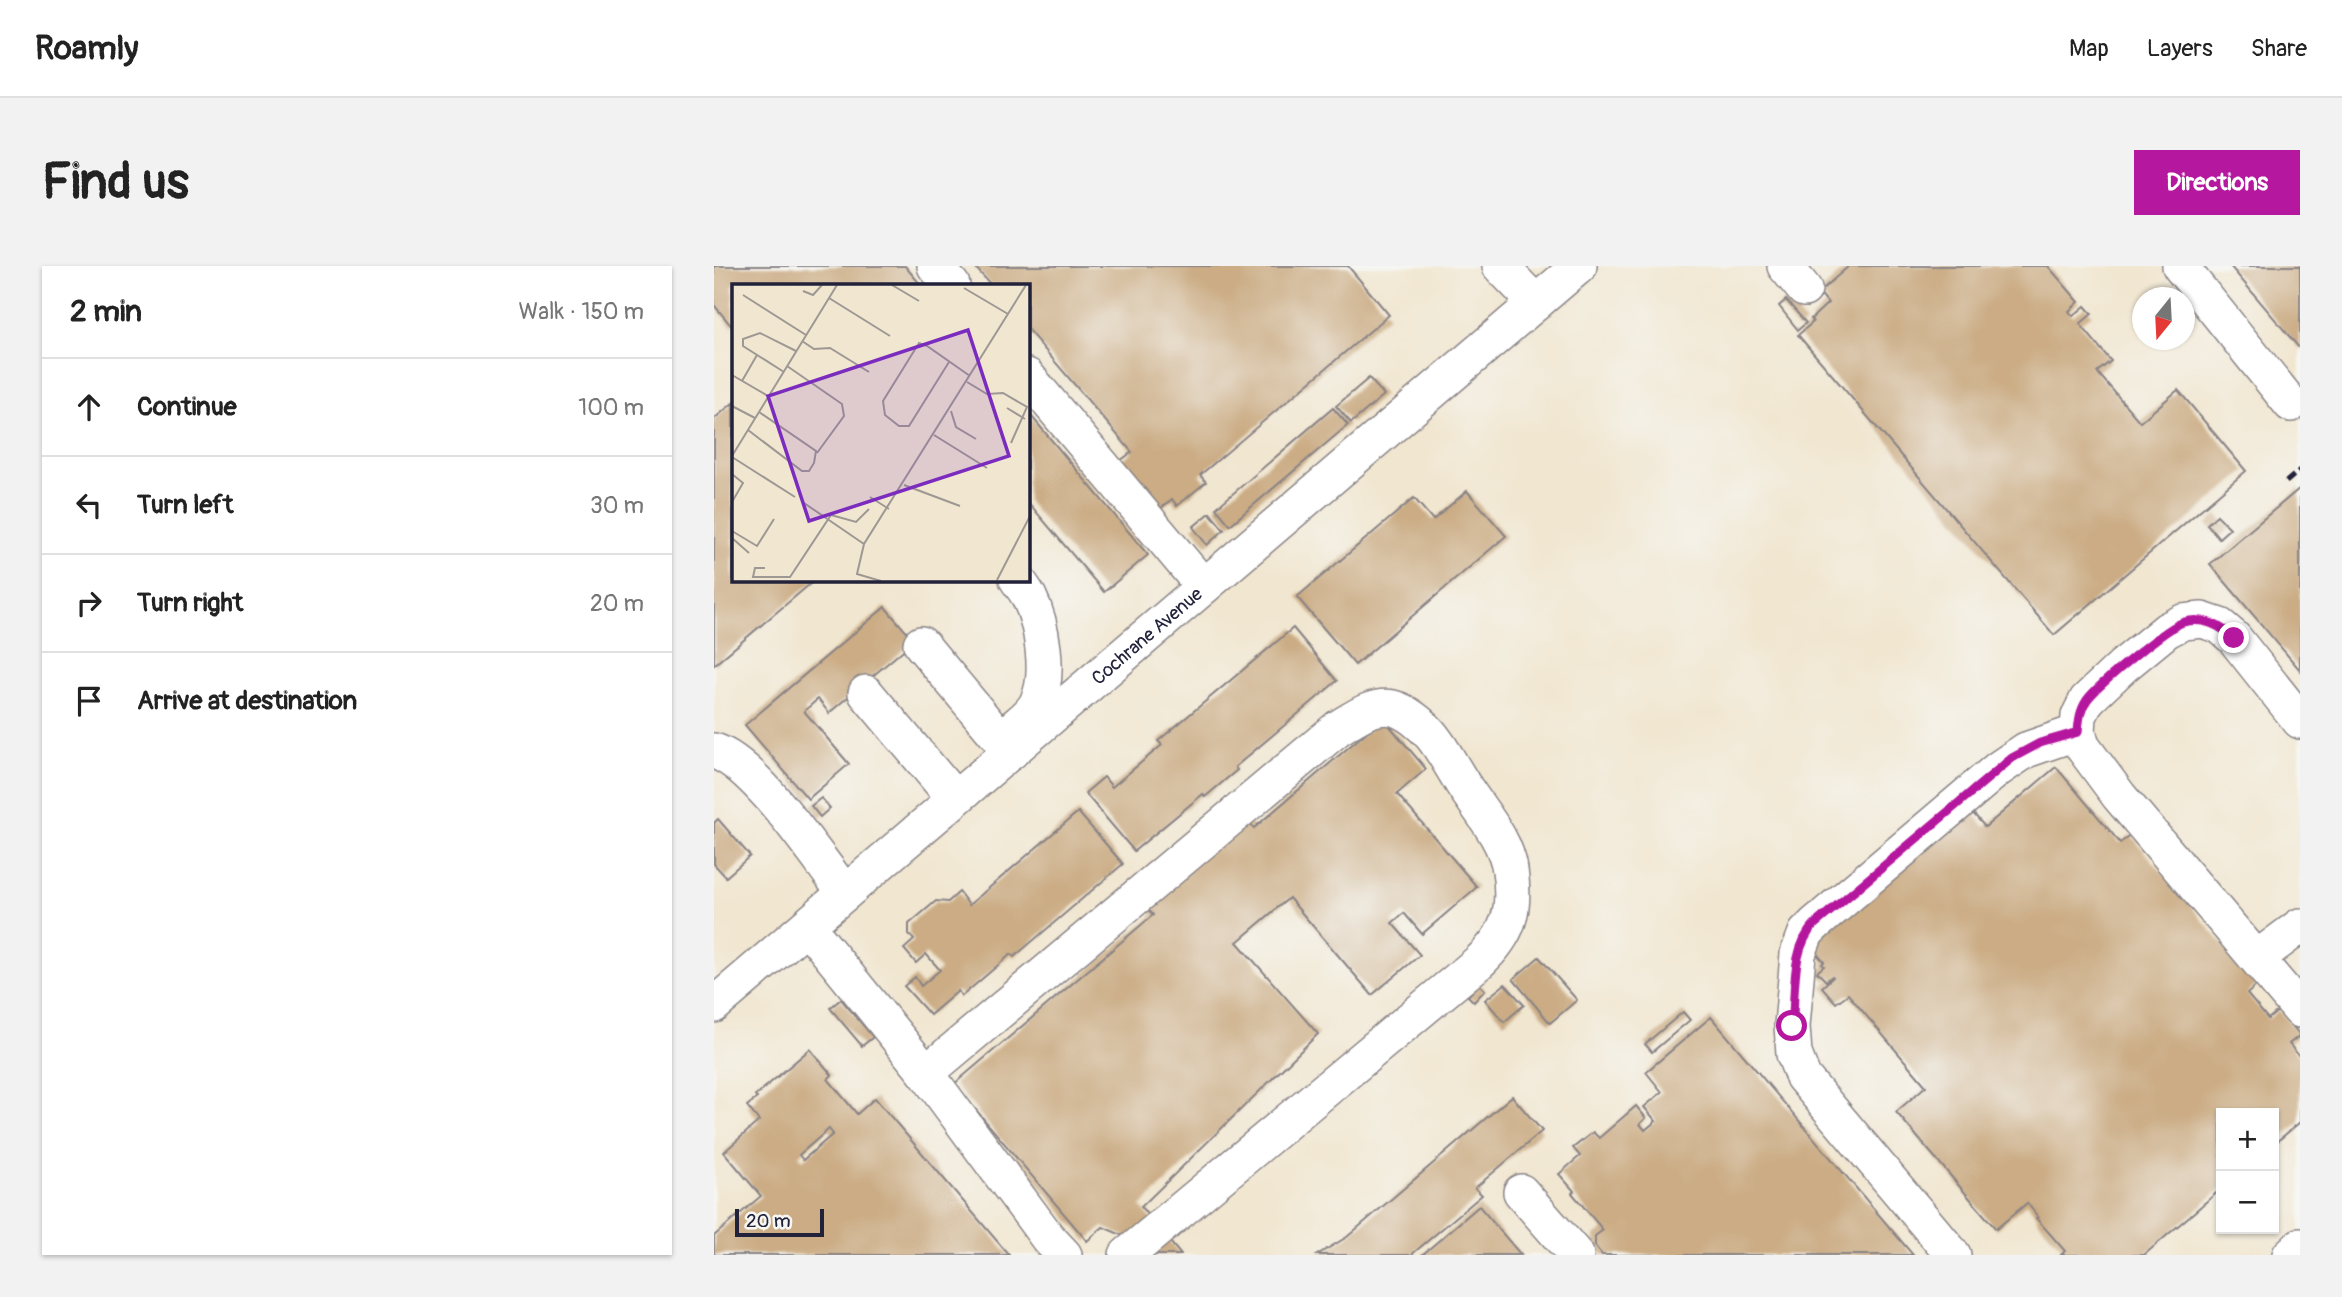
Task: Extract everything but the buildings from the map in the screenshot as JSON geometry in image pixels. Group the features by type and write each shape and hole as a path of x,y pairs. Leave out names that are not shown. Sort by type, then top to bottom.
{"lane":[{"path":"936,266 950,284"},
{"path":"1500,266 1536,303"},
{"name":"Cochrane Avenue","path":"714,1005 955,799 1005,745 1203,586 1579,266"},
{"path":"2180,266 2291,404"},
{"path":"1029,378 1203,586"},
{"path":"921,644 1005,745 1036,706 1043,679 1044,657 1036,615 1029,595 1018,581"},
{"path":"2300,721 2234,638 2220,626 2202,620 2183,622 2167,630 2123,666 2087,699 2079,716 2078,732 2082,746 2119,796 2300,1010"},
{"path":"866,692 955,799"},
{"path":"926,1073 1338,727 1362,713 1378,708 1394,708 1412,718 1430,734 1503,846 1510,869 1512,901 1503,935 1479,962 1127,1255"},
{"path":"1953,1255 1803,1077 1797,1065 1792,1026 1798,954 1806,933 2012,758 2040,743 2078,732"},
{"path":"714,751 726,755 753,778 845,893"},
{"path":"807,926 926,1073 1048,1238 1064,1255"},
{"path":"2257,958 2300,926"},
{"path":"1521,1192 1576,1255"}],"railway":[{"path":"2286,482 2300,470"}],"route":[{"path":"1792,1026 1798,954 1806,933 1815,924 2012,758 2040,743 2078,732 2079,716 2087,699 2167,630 2183,622 2202,620 2220,626 2234,638"}]}
